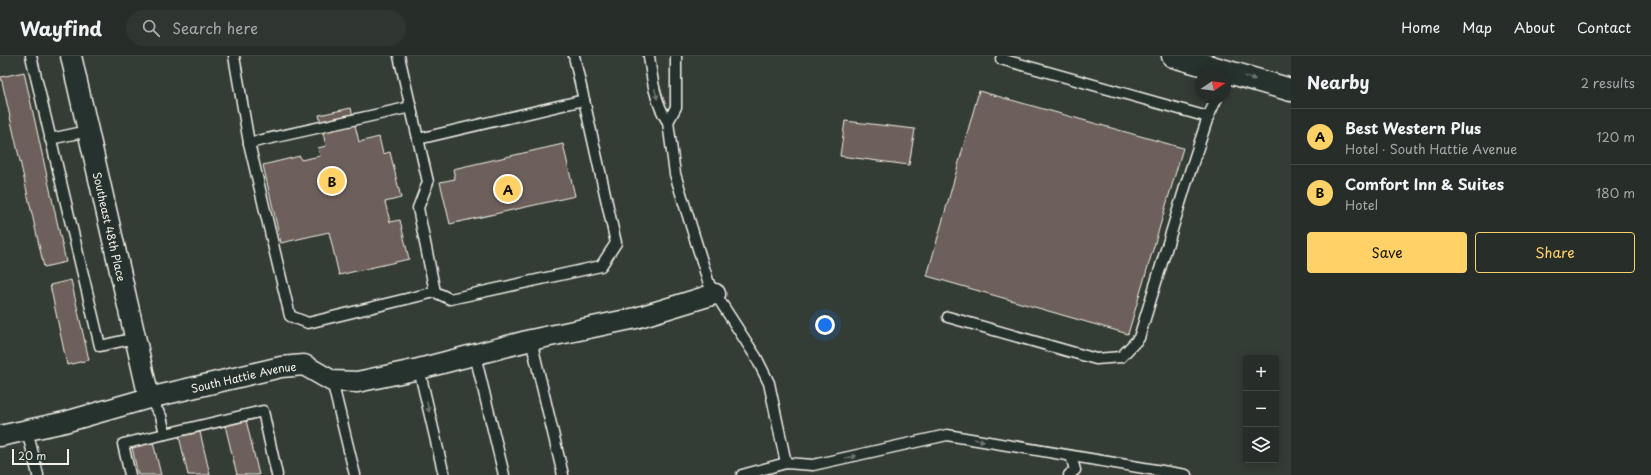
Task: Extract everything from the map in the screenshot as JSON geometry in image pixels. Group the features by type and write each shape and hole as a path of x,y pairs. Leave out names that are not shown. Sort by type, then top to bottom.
{"main road":[{"path":"1172,56 1206,68"},
{"path":"1231,76 1291,90"}],"street":[{"name":"Southeast 48th Place","path":"71,56 149,398"},
{"name":"South Hattie Avenue","path":"0,436 65,422 149,398 281,367 304,365 332,381 357,382 419,369 531,340 636,318 715,294"}],"lane":[{"path":"31,56 100,346 135,338"},
{"path":"234,56 249,143 290,316 308,323 435,292 450,299 601,266 616,244 574,56"},
{"path":"399,56 428,182 418,208 435,292"},
{"path":"649,56 660,111 668,122 674,174 709,284 756,357 769,383 786,463"},
{"path":"668,122 676,107 676,56"},
{"path":"1002,56 1001,59 1208,117"},
{"path":"418,139 584,100"},
{"path":"948,317 1096,359 1121,357 1139,338 1186,184 1208,117 1214,104"},
{"path":"249,143 411,106"},
{"path":"50,139 88,131"},
{"path":"531,340 563,475"},
{"path":"476,355 504,475"},
{"path":"419,369 444,475"},
{"path":"332,381 355,475"},
{"path":"149,398 161,416 165,434"},
{"path":"130,475 123,444 263,411 277,475"},
{"path":"27,430 38,475"},
{"path":"742,475 786,463 813,465 947,435 1186,475"},
{"path":"1070,475 1075,470 1071,456"}],"building":[{"path":"24,72 66,262 44,267 1,77"},
{"path":"979,91 1183,148 1128,334 927,276"},
{"path":"351,108 359,142 379,137 383,154 390,152 401,198 385,202 390,222 400,220 409,259 339,275 329,232 281,243 263,165 300,156 301,160 320,156 318,148 326,146 319,115"},
{"path":"845,121 915,129 909,165 840,156"},
{"path":"563,144 575,196 450,224 440,182 455,179 453,169"},
{"path":"71,280 89,360 67,365 50,285"},
{"path":"246,420 259,475 237,475 225,425"},
{"path":"200,432 210,475 188,475 179,436"},
{"path":"153,442 161,475 138,475 132,447"}],"place":[{"name":"Comfort Inn & Suites","path":"332,181"},
{"name":"Best Western Plus","path":"508,189"}]}
